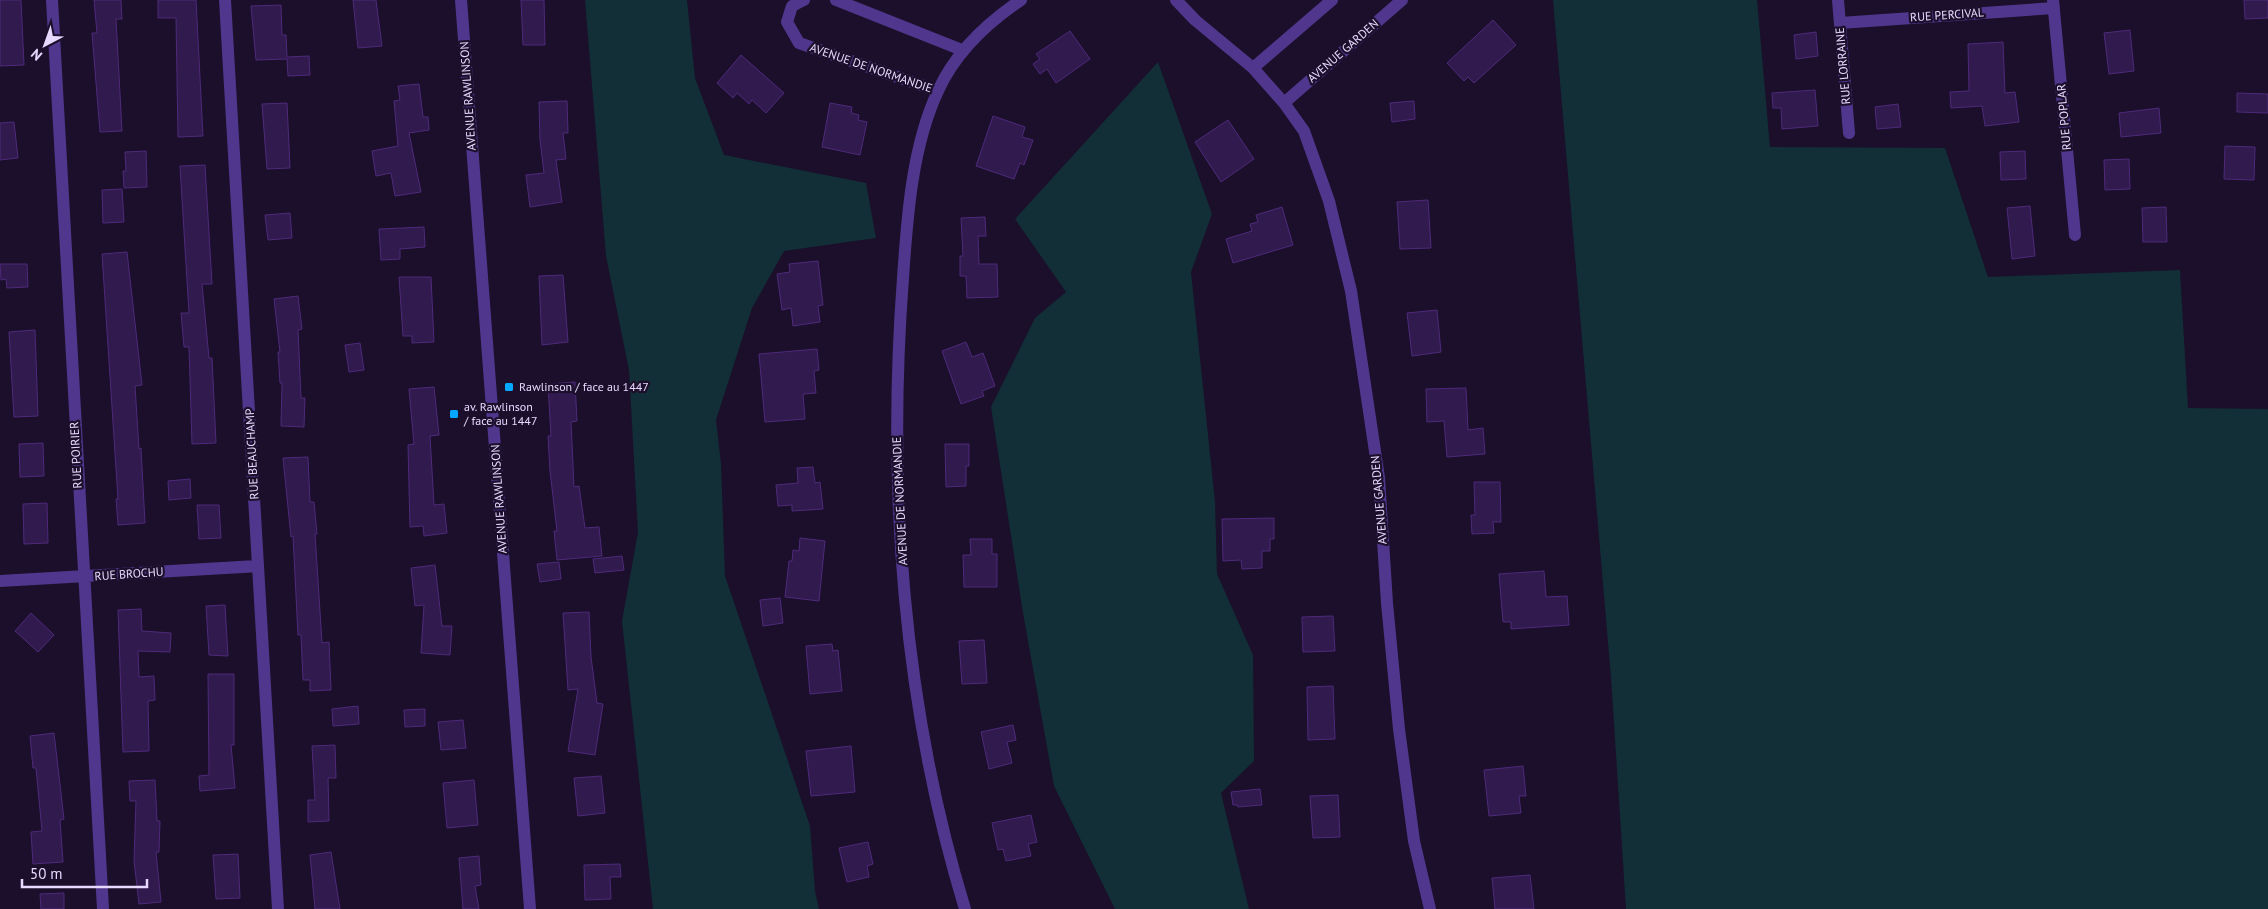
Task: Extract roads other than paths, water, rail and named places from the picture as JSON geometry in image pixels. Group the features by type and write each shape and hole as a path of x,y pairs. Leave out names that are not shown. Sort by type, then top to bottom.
{"street":[{"name":"RUE POIRIER","path":"52,0 103,909"},
{"name":"RUE BEAUCHAMP","path":"225,0 278,909"},
{"name":"AVENUE RAWLINSON","path":"461,0 530,909"},
{"name":"AVENUE DE NORMANDIE","path":"804,0 792,6 786,22 799,43 938,91"},
{"path":"836,0 962,50"},
{"name":"AVENUE DE NORMANDIE","path":"965,909 952,866 912,667 902,556 896,452 897,350 905,253 916,157 938,91 962,50 1008,9 1021,0"},
{"name":"AVENUE GARDEN","path":"1176,0 1195,20 1253,68 1284,103 1304,131 1329,201 1351,291 1379,478 1387,603 1399,729 1414,841 1430,909"},
{"path":"1253,68 1332,0"},
{"name":"AVENUE GARDEN","path":"1284,103 1402,0"},
{"name":"RUE LORRAINE","path":"1838,0 1849,133"},
{"name":"RUE PERCIVAL","path":"1840,23 2053,4"},
{"name":"RUE POPLAR","path":"2053,4 2075,235"},
{"name":"RUE BROCHU","path":"0,581 258,566"}],"place":[{"name":"Rawlinson / face au 1447","path":"509,387"},
{"name":"av. Rawlinson / face au 1447","path":"454,414"}]}
